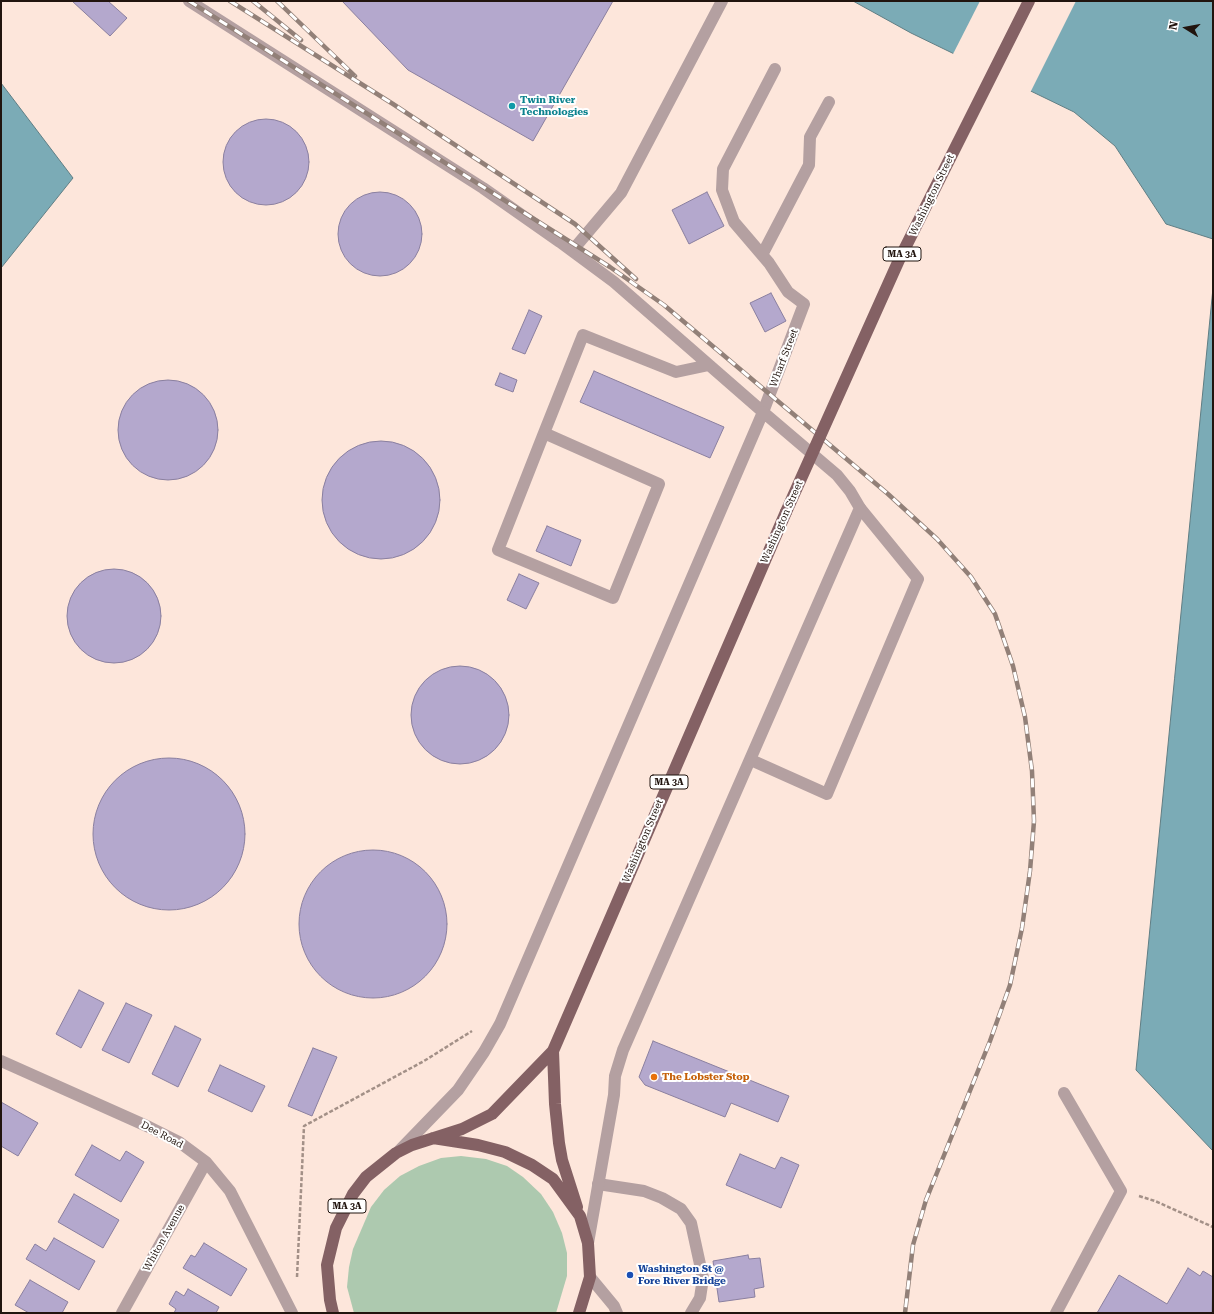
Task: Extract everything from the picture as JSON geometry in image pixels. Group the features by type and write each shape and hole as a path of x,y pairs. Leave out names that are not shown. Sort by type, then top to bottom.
{"main road":[{"name":"Washington Street","path":"430,1138 462,1129 492,1114 553,1052 786,512 899,260 1030,1"},
{"name":"Washington Street","path":"553,1052 555,1104 559,1143 562,1160 580,1216"},
{"name":"MA 3A","path":"334,1313 330,1300 327,1265 336,1228 353,1194 366,1177 396,1153 430,1138"},
{"path":"430,1138 478,1145 505,1152 532,1165 553,1179 580,1216"},
{"name":"MA 3A","path":"579,1313 590,1277 588,1243 580,1216"}],"street":[{"path":"189,1 483,188 614,282 837,475 850,491 860,508 918,579 827,794 751,760"},
{"path":"572,251 620,193 722,1"},
{"path":"775,69 723,169 722,190 734,222 762,255 809,165 810,137 829,102"},
{"name":"Wharf Street","path":"396,1153 458,1090 484,1052 500,1024 763,412 804,304 788,292 762,255"},
{"path":"544,433 659,484 613,598 498,550 544,433 583,335 676,372 709,365"},
{"path":"588,1243 615,1076 623,1050 860,508"},
{"name":"Dee Road","path":"1,1061 149,1127 179,1142 206,1162 230,1191 292,1313"},
{"path":"1056,1313 1121,1191 1064,1093"},
{"name":"Whiton Avenue","path":"122,1313 206,1162"},
{"path":"598,1184 644,1191 662,1198 681,1209 691,1223 703,1278 700,1298 691,1313"},
{"path":"590,1277 614,1306 617,1313"}],"path":[{"path":"296,1284 304,1126 424,1061 472,1031"},
{"path":"1121,1191 1155,1201 1213,1228"}],"green space":[{"path":"461,1156 486,1159 507,1166 523,1177 541,1194 553,1212 562,1233 567,1253 567,1276 556,1313 354,1313 347,1287 349,1267 353,1249 371,1207 384,1190 400,1176 419,1166 441,1158"}],"water":[{"path":"853,1 1213,1 1213,239 1166,224 1115,146 1074,112 911,33"},
{"path":"1,83 73,178 1,268"},
{"path":"1213,288 1213,1151 1136,1070"}],"pier":[{"path":"980,1 1076,1 1030,93 952,56"}],"building":[{"path":"72,1 108,1 127,18 110,36"},
{"name":"Twin River Technologies","path":"342,1 613,1 533,141 408,70"},
{"path":"266,119 282,122 290,126 302,138 306,146 309,162 306,178 302,186 290,198 282,202 266,205 250,202 242,198 230,186 226,178 223,162 226,146 230,138 242,126 250,122"},
{"path":"380,192 396,195 410,204 419,218 422,234 419,250 410,264 396,273 380,276 364,273 350,264 341,250 338,234 341,218 350,204 364,195"},
{"path":"707,192 724,226 689,244 672,210"},
{"path":"771,293 786,321 765,332 750,303"},
{"path":"529,310 542,316 525,354 512,349"},
{"path":"594,371 724,427 710,458 580,402"},
{"path":"500,373 517,380 513,392 495,385"},
{"path":"168,380 187,384 203,395 214,411 218,430 214,449 203,465 187,476 168,480 149,476 133,465 122,449 118,430 122,411 133,395 149,384"},
{"path":"381,441 404,445 423,458 436,477 440,500 436,523 423,542 404,555 381,559 358,555 339,542 326,523 322,500 326,477 339,458 358,445"},
{"path":"547,526 581,540 571,566 536,551"},
{"path":"114,569 132,572 147,583 158,598 161,616 158,634 147,649 132,660 114,663 96,660 81,649 70,634 67,616 70,598 81,583 96,572"},
{"path":"519,574 539,583 526,609 507,600"},
{"path":"460,666 479,670 495,680 505,696 509,715 505,734 495,750 479,760 460,764 441,760 425,750 415,734 411,715 415,696 425,680 441,670"},
{"path":"169,758 184,760 205,767 227,786 236,798 239,805 245,834 243,849 236,870 217,892 205,901 198,904 169,910 154,908 133,901 111,882 102,870 99,863 93,834 95,819 102,798 121,776 133,767 140,764"},
{"path":"366,850 380,850 395,853 408,858 426,871 439,889 442,896 446,909 446,939 442,952 439,959 426,977 408,990 401,993 388,997 366,998 351,995 338,990 326,982 315,971 307,959 302,946 299,931 299,917 302,902 307,889 315,877 326,866 338,858 351,853"},
{"path":"79,990 104,1003 81,1048 56,1034"},
{"path":"126,1003 152,1015 129,1063 102,1050"},
{"path":"175,1026 201,1039 178,1087 152,1074"},
{"path":"653,1041 789,1096 778,1122 731,1103 725,1117 645,1085 639,1077"},
{"path":"313,1048 337,1057 312,1116 288,1106"},
{"path":"220,1065 265,1086 252,1112 208,1091"},
{"path":"1,1102 38,1123 18,1156 1,1146"},
{"path":"92,1145 120,1161 126,1151 144,1162 121,1202 75,1175"},
{"path":"740,1154 775,1169 781,1157 799,1165 781,1208 726,1185"},
{"path":"74,1194 119,1220 103,1248 58,1222"},
{"path":"54,1238 95,1261 79,1290 26,1259 35,1244 46,1251"},
{"path":"204,1243 247,1269 231,1296 183,1268 191,1255 195,1257"},
{"path":"748,1255 749,1259 760,1258 764,1287 754,1289 755,1297 719,1302 713,1261"},
{"path":"1188,1268 1200,1276 1203,1271 1213,1277 1212,1313 1097,1313 1119,1275 1167,1304"},
{"path":"30,1280 68,1302 62,1313 29,1313 15,1305"},
{"path":"188,1289 219,1307 216,1313 174,1313 176,1309 169,1304 176,1291 184,1296"}],"railway":[{"path":"189,1 610,267 664,305 888,494 937,539 971,577 995,614 1013,666 1025,717 1032,771 1034,821 1030,871 1022,928 1010,985 990,1041 926,1200 913,1245 905,1313"},
{"path":"230,1 393,104 575,224 636,279"},
{"path":"253,1 301,40"},
{"path":"277,1 355,76"}],"place":[{"name":"Twin River Technologies","path":"512,106"},
{"name":"The Lobster Stop","path":"654,1077"},
{"name":"Washington St @ Fore River Bridge","path":"630,1275"}]}
